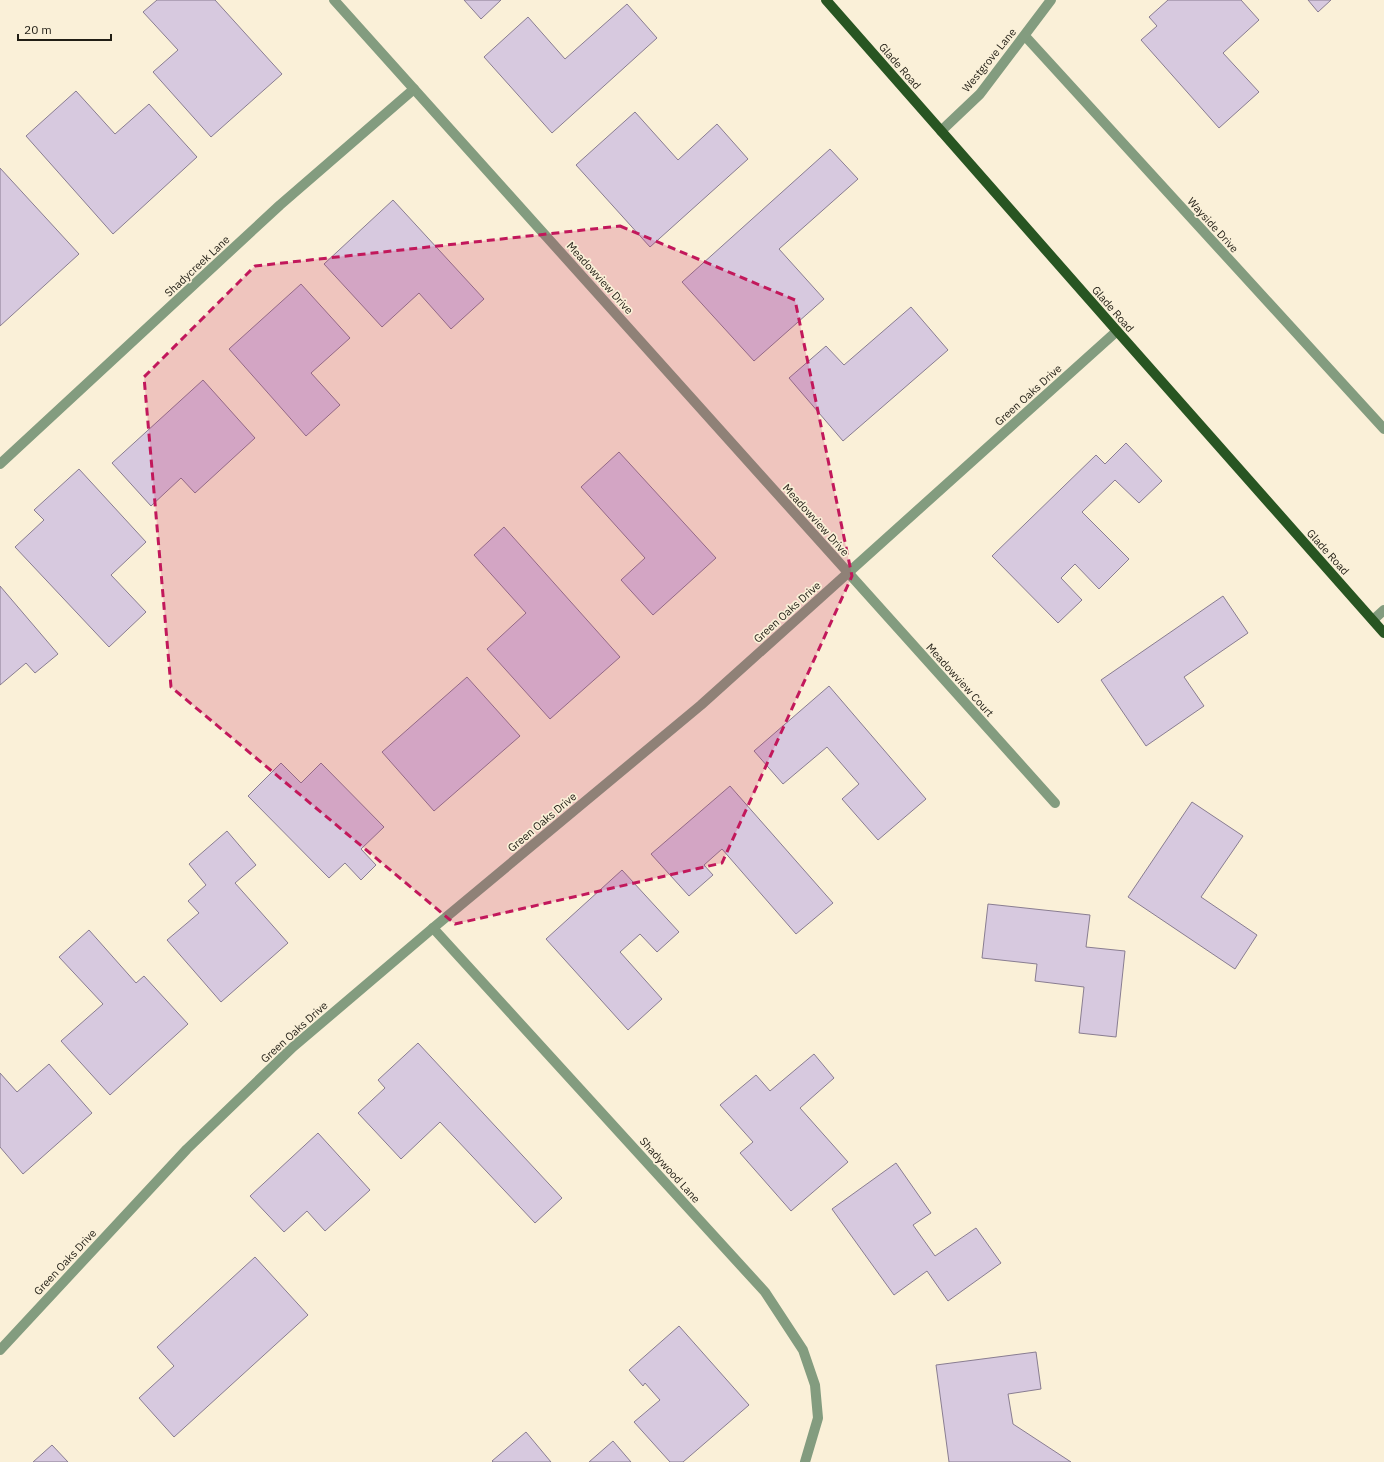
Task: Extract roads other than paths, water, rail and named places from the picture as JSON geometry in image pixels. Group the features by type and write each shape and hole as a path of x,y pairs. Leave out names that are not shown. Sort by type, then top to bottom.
{"main road":[{"name":"Glade Road","path":"826,0 1384,633"}],"street":[{"name":"Meadowview Drive","path":"334,0 848,573"},
{"name":"Westgrove Lane","path":"941,131 980,94 1051,0"},
{"name":"Wayside Drive","path":"1025,36 1384,429"},
{"name":"Shadycreek Lane","path":"0,464 280,205 414,89"},
{"name":"Green Oaks Drive","path":"0,1350 187,1149 293,1047 432,928 701,705 1117,331"},
{"name":"Meadowview Court","path":"848,573 1055,803"},
{"path":"1373,620 1384,610"},
{"name":"Shadywood Lane","path":"432,928 765,1292 803,1350 815,1385 818,1418 805,1462"}]}
